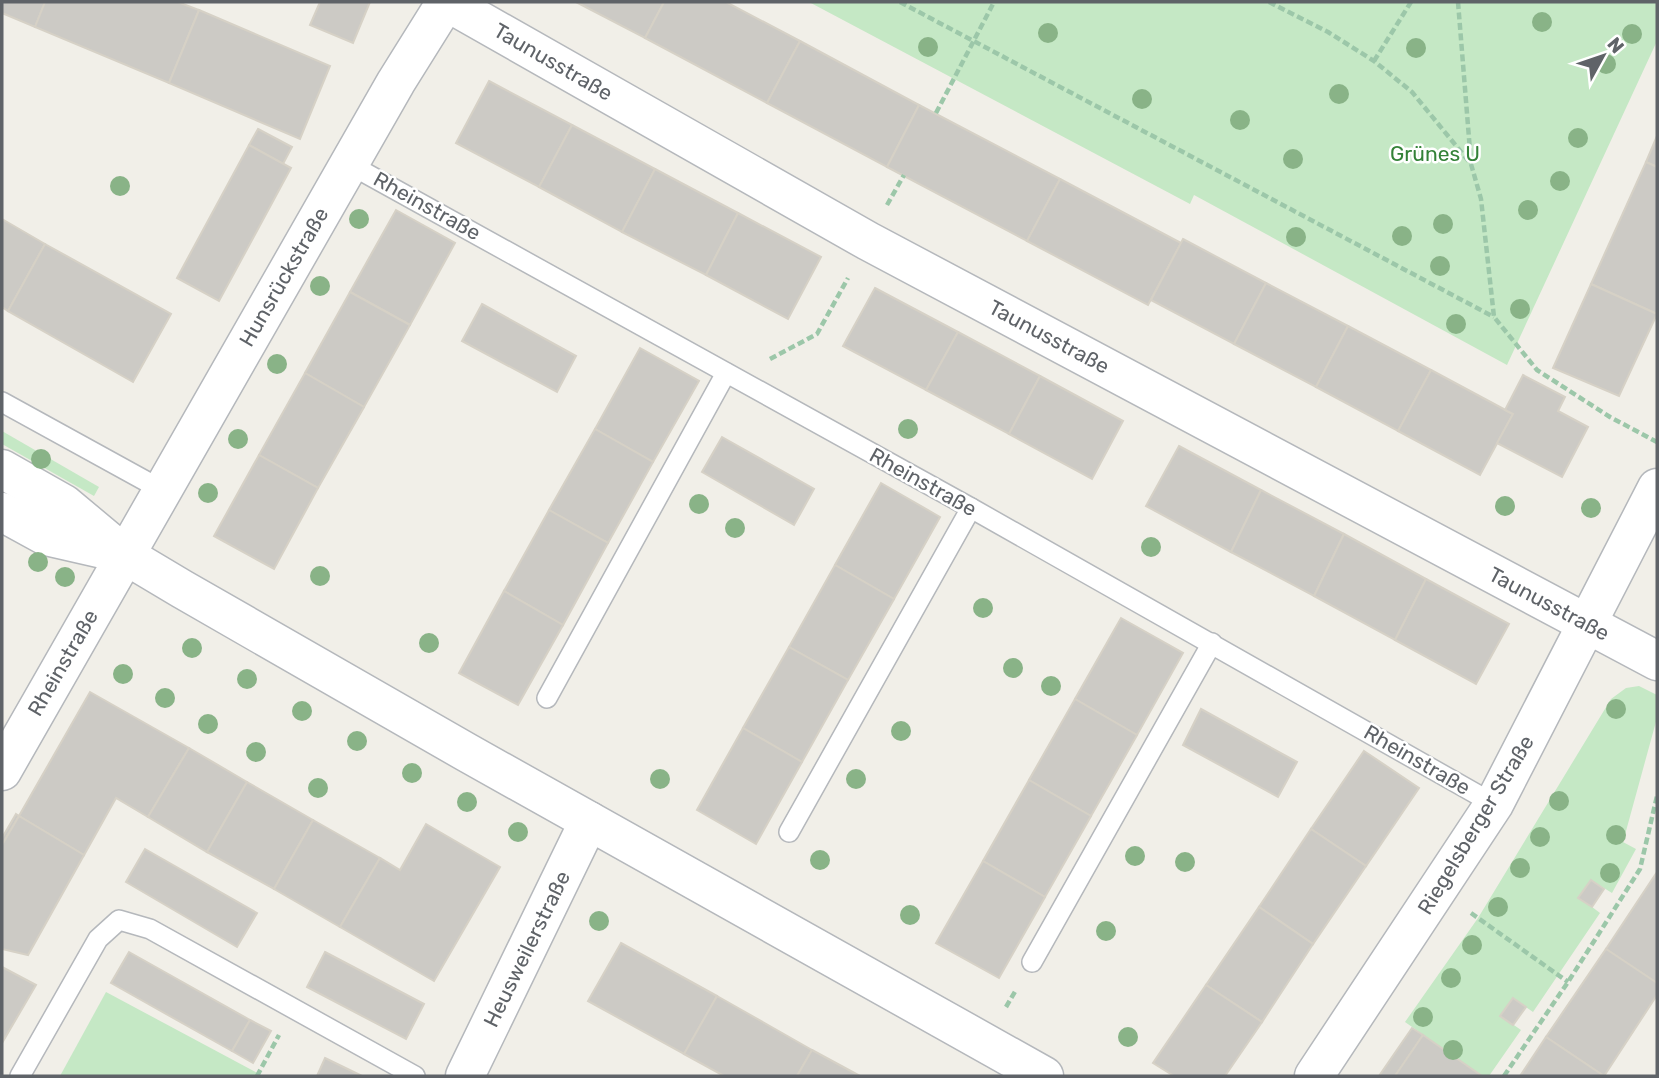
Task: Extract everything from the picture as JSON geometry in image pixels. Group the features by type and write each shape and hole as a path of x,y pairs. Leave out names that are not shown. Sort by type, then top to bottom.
{"street":[{"name":"Hunsrückstraße","path":"125,555 396,82 447,2"},
{"name":"Taunusstraße","path":"447,2 867,241 1657,661"},
{"path":"2,469 64,504 125,555 589,821 1044,1076"},
{"name":"Riegelsberger Straße","path":"1314,1076 1494,804 1657,488"},
{"path":"2,512 46,536 125,555"},
{"name":"Rheinstraße","path":"2,771 125,555"},
{"name":"Heusweilerstraße","path":"465,1076 589,821"}],"lane":[{"name":"Rheinstraße","path":"349,164 971,508 1494,804"},
{"path":"547,698 726,373"},
{"path":"2,402 162,491"},
{"path":"789,832 971,508"},
{"path":"1032,962 1212,643"},
{"path":"20,1076 98,939 119,920 150,929 415,1076"}],"path":[{"path":"900,2 1494,317 1537,370 1611,417 1657,442"},
{"path":"936,113 994,2"},
{"path":"1269,2 1328,32 1374,61 1412,92 1471,164"},
{"path":"1374,61 1411,2"},
{"path":"1458,2 1471,164 1481,200 1494,317"},
{"path":"781,352 817,334 867,241"},
{"path":"1504,1076 1640,869 1657,796"},
{"path":"1478,918 1568,982"},
{"path":"257,1076 292,1009"}],"green space":[{"name":"Grünes U","path":"809,2 1657,2 1657,41 1507,365 1194,195 1190,204"},
{"path":"2,431 99,487 94,496 2,444"},
{"path":"1639,686 1657,695 1657,718 1623,842 1636,849 1612,893 1591,880 1579,897 1600,913 1533,1012 1513,998 1501,1016 1521,1030 1489,1076 1482,1076 1405,1022 1478,918 1611,699 1626,688"},
{"path":"106,992 263,1076 60,1076"}],"building":[{"path":"2,2 45,2 35,27 2,13"},
{"path":"45,2 178,2 199,10 169,83 35,27"},
{"path":"320,2 370,2 353,43 310,25"},
{"path":"576,2 664,2 645,38"},
{"path":"664,2 726,2 800,41 767,103 645,38"},
{"path":"199,10 330,66 300,139 169,83"},
{"path":"800,41 919,105 887,167 767,103"},
{"path":"489,81 572,125 539,187 456,143"},
{"path":"919,105 1060,179 1027,241 887,167"},
{"path":"572,125 655,169 622,232 539,187"},
{"path":"258,129 292,147 283,164 249,145"},
{"path":"1657,136 1657,167 1646,162"},
{"path":"249,145 291,168 219,301 177,278"},
{"path":"1646,162 1657,167 1657,314 1591,284"},
{"path":"655,169 738,213 706,275 622,232"},
{"path":"1060,179 1181,243 1148,305 1027,241"},
{"path":"396,210 455,243 410,325 350,292"},
{"path":"738,213 821,257 788,319 706,275"},
{"path":"2,219 45,244 8,311 2,307"},
{"path":"1183,239 1266,283 1234,344 1151,300"},
{"path":"45,244 171,314 133,382 8,311"},
{"path":"1266,283 1348,326 1316,387 1234,344"},
{"path":"1591,284 1657,314 1619,396 1553,368"},
{"path":"875,288 958,332 926,390 843,346"},
{"path":"350,292 410,325 364,407 305,373"},
{"path":"482,304 576,356 557,392 462,341"},
{"path":"1348,326 1431,370 1398,431 1316,387"},
{"path":"958,332 1040,376 1009,434 926,390"},
{"path":"640,348 699,381 653,462 595,429"},
{"path":"1431,370 1513,414 1480,475 1398,431"},
{"path":"305,373 364,407 318,488 259,455"},
{"path":"1523,375 1565,397 1558,411 1588,427 1562,477 1497,443 1513,414 1505,410"},
{"path":"1040,376 1123,421 1092,479 1009,434"},
{"path":"595,429 653,462 608,543 549,510"},
{"path":"722,437 814,489 794,525 702,472"},
{"path":"1179,446 1261,490 1231,552 1146,506"},
{"path":"259,455 318,488 274,569 214,536"},
{"path":"881,483 940,517 894,599 835,565"},
{"path":"1261,490 1344,534 1314,596 1231,552"},
{"path":"549,510 608,543 563,625 504,591"},
{"path":"1344,534 1426,579 1395,640 1314,596"},
{"path":"835,565 894,599 848,680 789,647"},
{"path":"1426,579 1509,624 1476,684 1395,640"},
{"path":"504,591 563,625 518,705 459,673"},
{"path":"1121,618 1183,653 1137,735 1075,699"},
{"path":"789,647 848,680 802,762 743,728"},
{"path":"90,692 189,748 148,817 116,798 84,855 19,816"},
{"path":"1075,699 1137,735 1091,816 1029,780"},
{"path":"1201,709 1297,762 1278,797 1183,745"},
{"path":"743,728 802,762 756,844 697,810"},
{"path":"189,748 247,782 207,852 148,817"},
{"path":"1364,751 1419,788 1366,866 1311,829"},
{"path":"1029,780 1091,816 1045,897 983,861"},
{"path":"247,782 313,820 274,889 207,852"},
{"path":"16,814 19,816 2,845 2,838"},
{"path":"19,816 84,855 28,955 2,949 2,845"},
{"path":"313,820 380,858 340,927 274,889"},
{"path":"426,824 500,867 434,981 340,927 380,858 400,870"},
{"path":"1311,829 1366,866 1313,944 1259,907"},
{"path":"145,849 257,913 237,947 126,882"},
{"path":"983,861 1045,897 999,978 936,943"},
{"path":"1657,872 1657,983 1606,949"},
{"path":"1591,880 1604,889 1592,907 1578,898"},
{"path":"1259,907 1313,944 1262,1022 1206,985"},
{"path":"621,943 717,996 684,1054 588,1001"},
{"path":"1606,949 1657,983 1657,995 1604,1076 1546,1037"},
{"path":"129,952 250,1020 232,1051 111,983"},
{"path":"325,952 424,1004 406,1039 307,987"},
{"path":"2,967 36,985 2,1043"},
{"path":"1206,985 1262,1022 1225,1076 1174,1076 1153,1063"},
{"path":"717,996 812,1050 797,1076 724,1076 684,1054"},
{"path":"1513,998 1526,1007 1513,1025 1500,1016"},
{"path":"250,1020 271,1031 253,1063 232,1051"},
{"path":"1412,1028 1423,1035 1404,1063 1395,1076 1379,1076"},
{"path":"1423,1035 1482,1076 1395,1076"},
{"path":"1546,1037 1604,1076 1520,1076"},
{"path":"812,1050 860,1076 797,1076"},
{"path":"325,1058 362,1076 317,1076"}]}
